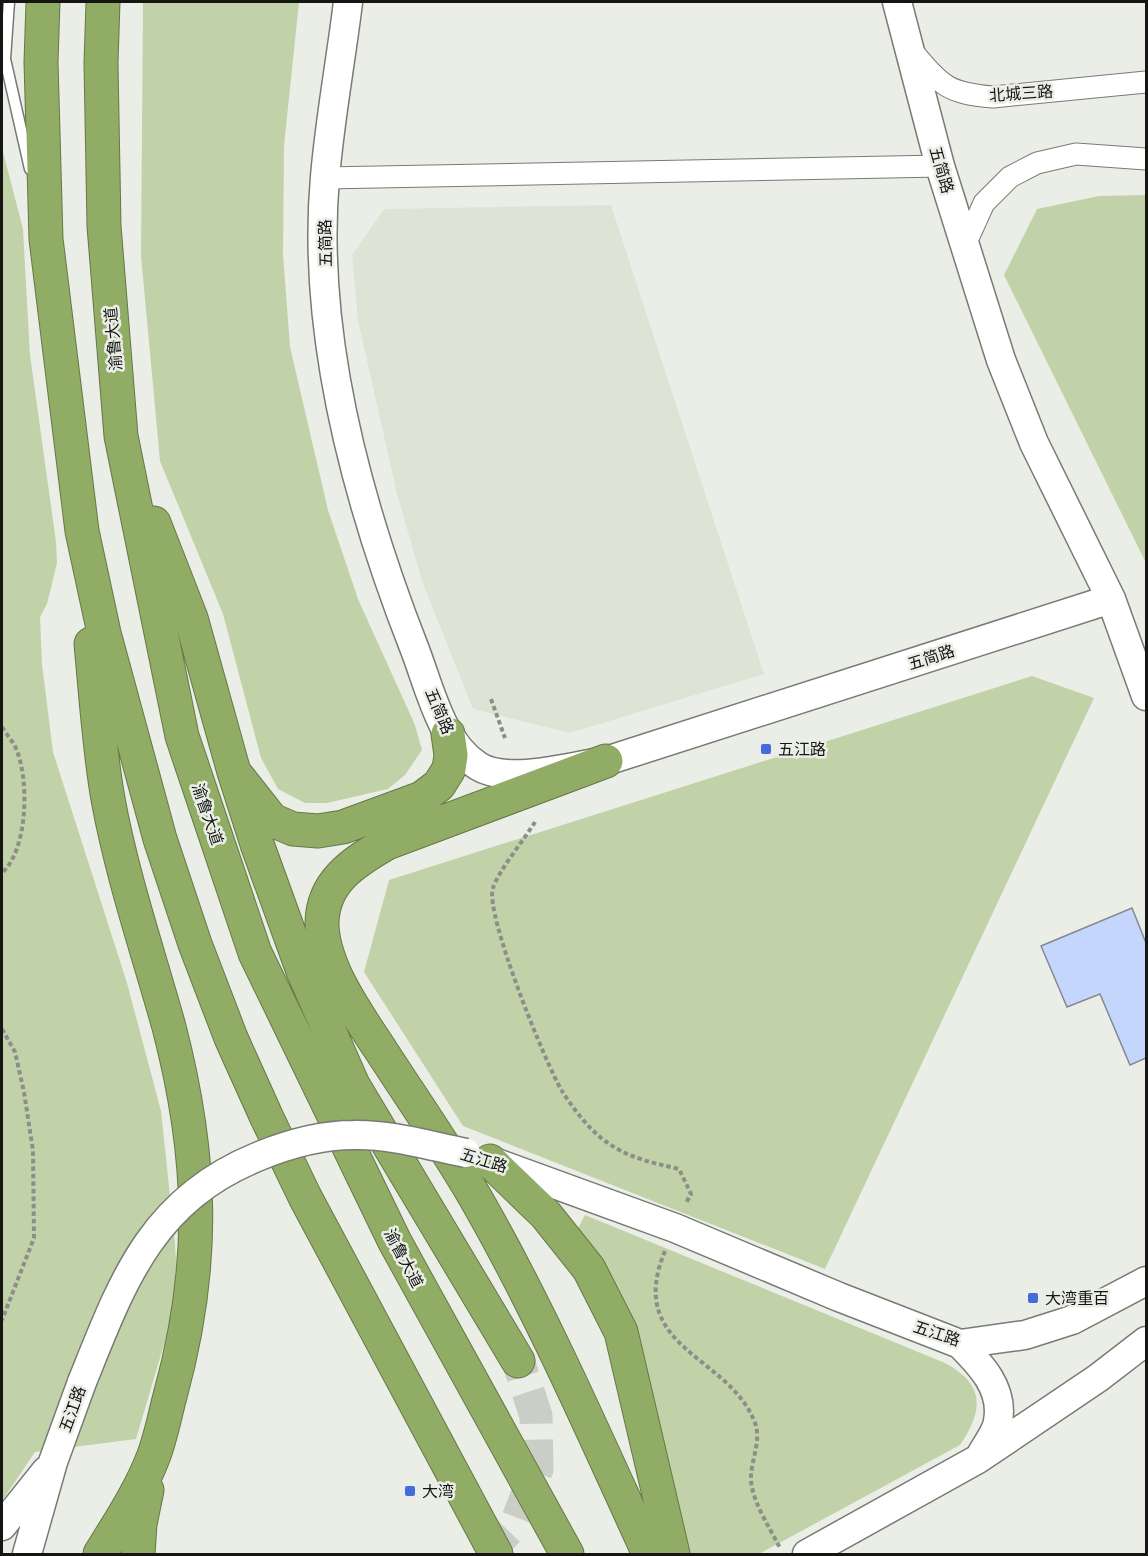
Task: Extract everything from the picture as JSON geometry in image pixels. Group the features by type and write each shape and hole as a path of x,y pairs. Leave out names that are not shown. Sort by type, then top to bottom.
{"highway":[{"path":"43,2 40,62 46,239 82,531 99,741 108,800 121,856 177,1063 189,1119 194,1165 197,1230 191,1307 183,1350 154,1456 140,1524 138,1554"},
{"name":"渝鲁大道","path":"103,2 101,63 104,226 121,436 182,736 255,953 395,1242 567,1554"},
{"path":"121,436 191,618 234,772 257,844 303,971 353,1085 518,1361"},
{"path":"82,531 104,633 160,839 195,944 231,1038 306,1197 495,1554"},
{"path":"234,772 272,820 293,829 318,831 343,826 422,798 439,785 449,769 452,755 448,734"},
{"path":"606,761 387,843 368,854 335,880 325,901 322,927 328,954 348,998 474,1195 543,1323 649,1554"},
{"path":"478,1157 546,1215 589,1269 621,1332 673,1554"},
{"path":"100,1554 154,1456"}],"main road":[{"name":"五简路","path":"348,2 325,178 323,251 329,334 346,422 391,590 448,734 465,756 480,768 499,773 523,774 606,761 1111,599"},
{"name":"五简路","path":"897,2 913,52 940,166 1001,360 1034,443 1111,599 1146,656"},
{"name":"五简路","path":"1111,599 1146,696"},
{"name":"五江路","path":"27,1554 53,1462 82,1382 115,1301 138,1256 166,1219 200,1186 244,1162 292,1142 354,1135 404,1141 478,1157 675,1228 839,1297 960,1344 1024,1335 1072,1320 1146,1281"},
{"path":"794,1551 978,1459 1098,1378 1146,1341"},
{"path":"960,1344 985,1368 996,1393 999,1422 978,1459"},
{"path":"2,1526 53,1462"}],"street":[{"name":"北城三路","path":"913,52 937,81 954,91 968,95 993,97 1146,82"},
{"path":"965,245 984,203 1010,177 1028,168 1076,154 1146,159"},
{"path":"325,178 940,166"}],"lane":[{"path":"9,2 5,59 46,239"}],"path":[{"path":"491,699 505,738"},
{"path":"2,727 17,750 24,778 23,833 2,873"},
{"path":"535,822 492,889 500,938 529,1014 561,1089 599,1136 633,1159 679,1169 691,1194"},
{"path":"2,1029 15,1052 24,1092 33,1151 34,1227 34,1238 2,1320"},
{"path":"669,1244 661,1262 657,1281 656,1299 661,1317 684,1349 733,1390 751,1413 758,1433 752,1462 754,1494 794,1551"}],"shaded area":[{"path":"611,205 764,674 570,733 473,709 423,584 397,494 358,321 352,255 384,209"}],"green space":[{"path":"143,2 299,2 284,146 283,254 290,347 328,510 358,599 415,725 422,750 405,775 388,789 327,803 305,803 278,789 261,758 223,614 160,461 141,256"},
{"path":"2,148 23,229 30,355 56,542 57,563 47,604 40,617 42,664 53,752 127,983 161,1111 175,1243 178,1297 136,1439 35,1452 2,1501"},
{"path":"1146,195 1146,563 1004,275 1037,209 1099,196"},
{"path":"1032,676 1094,698 825,1269 463,1126 364,972 389,880"},
{"path":"585,1215 945,1363 968,1380 974,1390 976,1410 968,1433 960,1445 759,1554 690,1554 635,1323 603,1263 578,1228"}],"building":[{"path":"1132,908 1146,943 1146,1058 1130,1065 1100,994 1067,1007 1041,946"}],"tunnel":[{"path":"485,1554 517,1521 537,1469 536,1416 518,1361"}],"place":[{"name":"五江路","path":"766,749"},
{"name":"大湾重百","path":"1033,1298"},
{"name":"大湾","path":"410,1491"}]}
